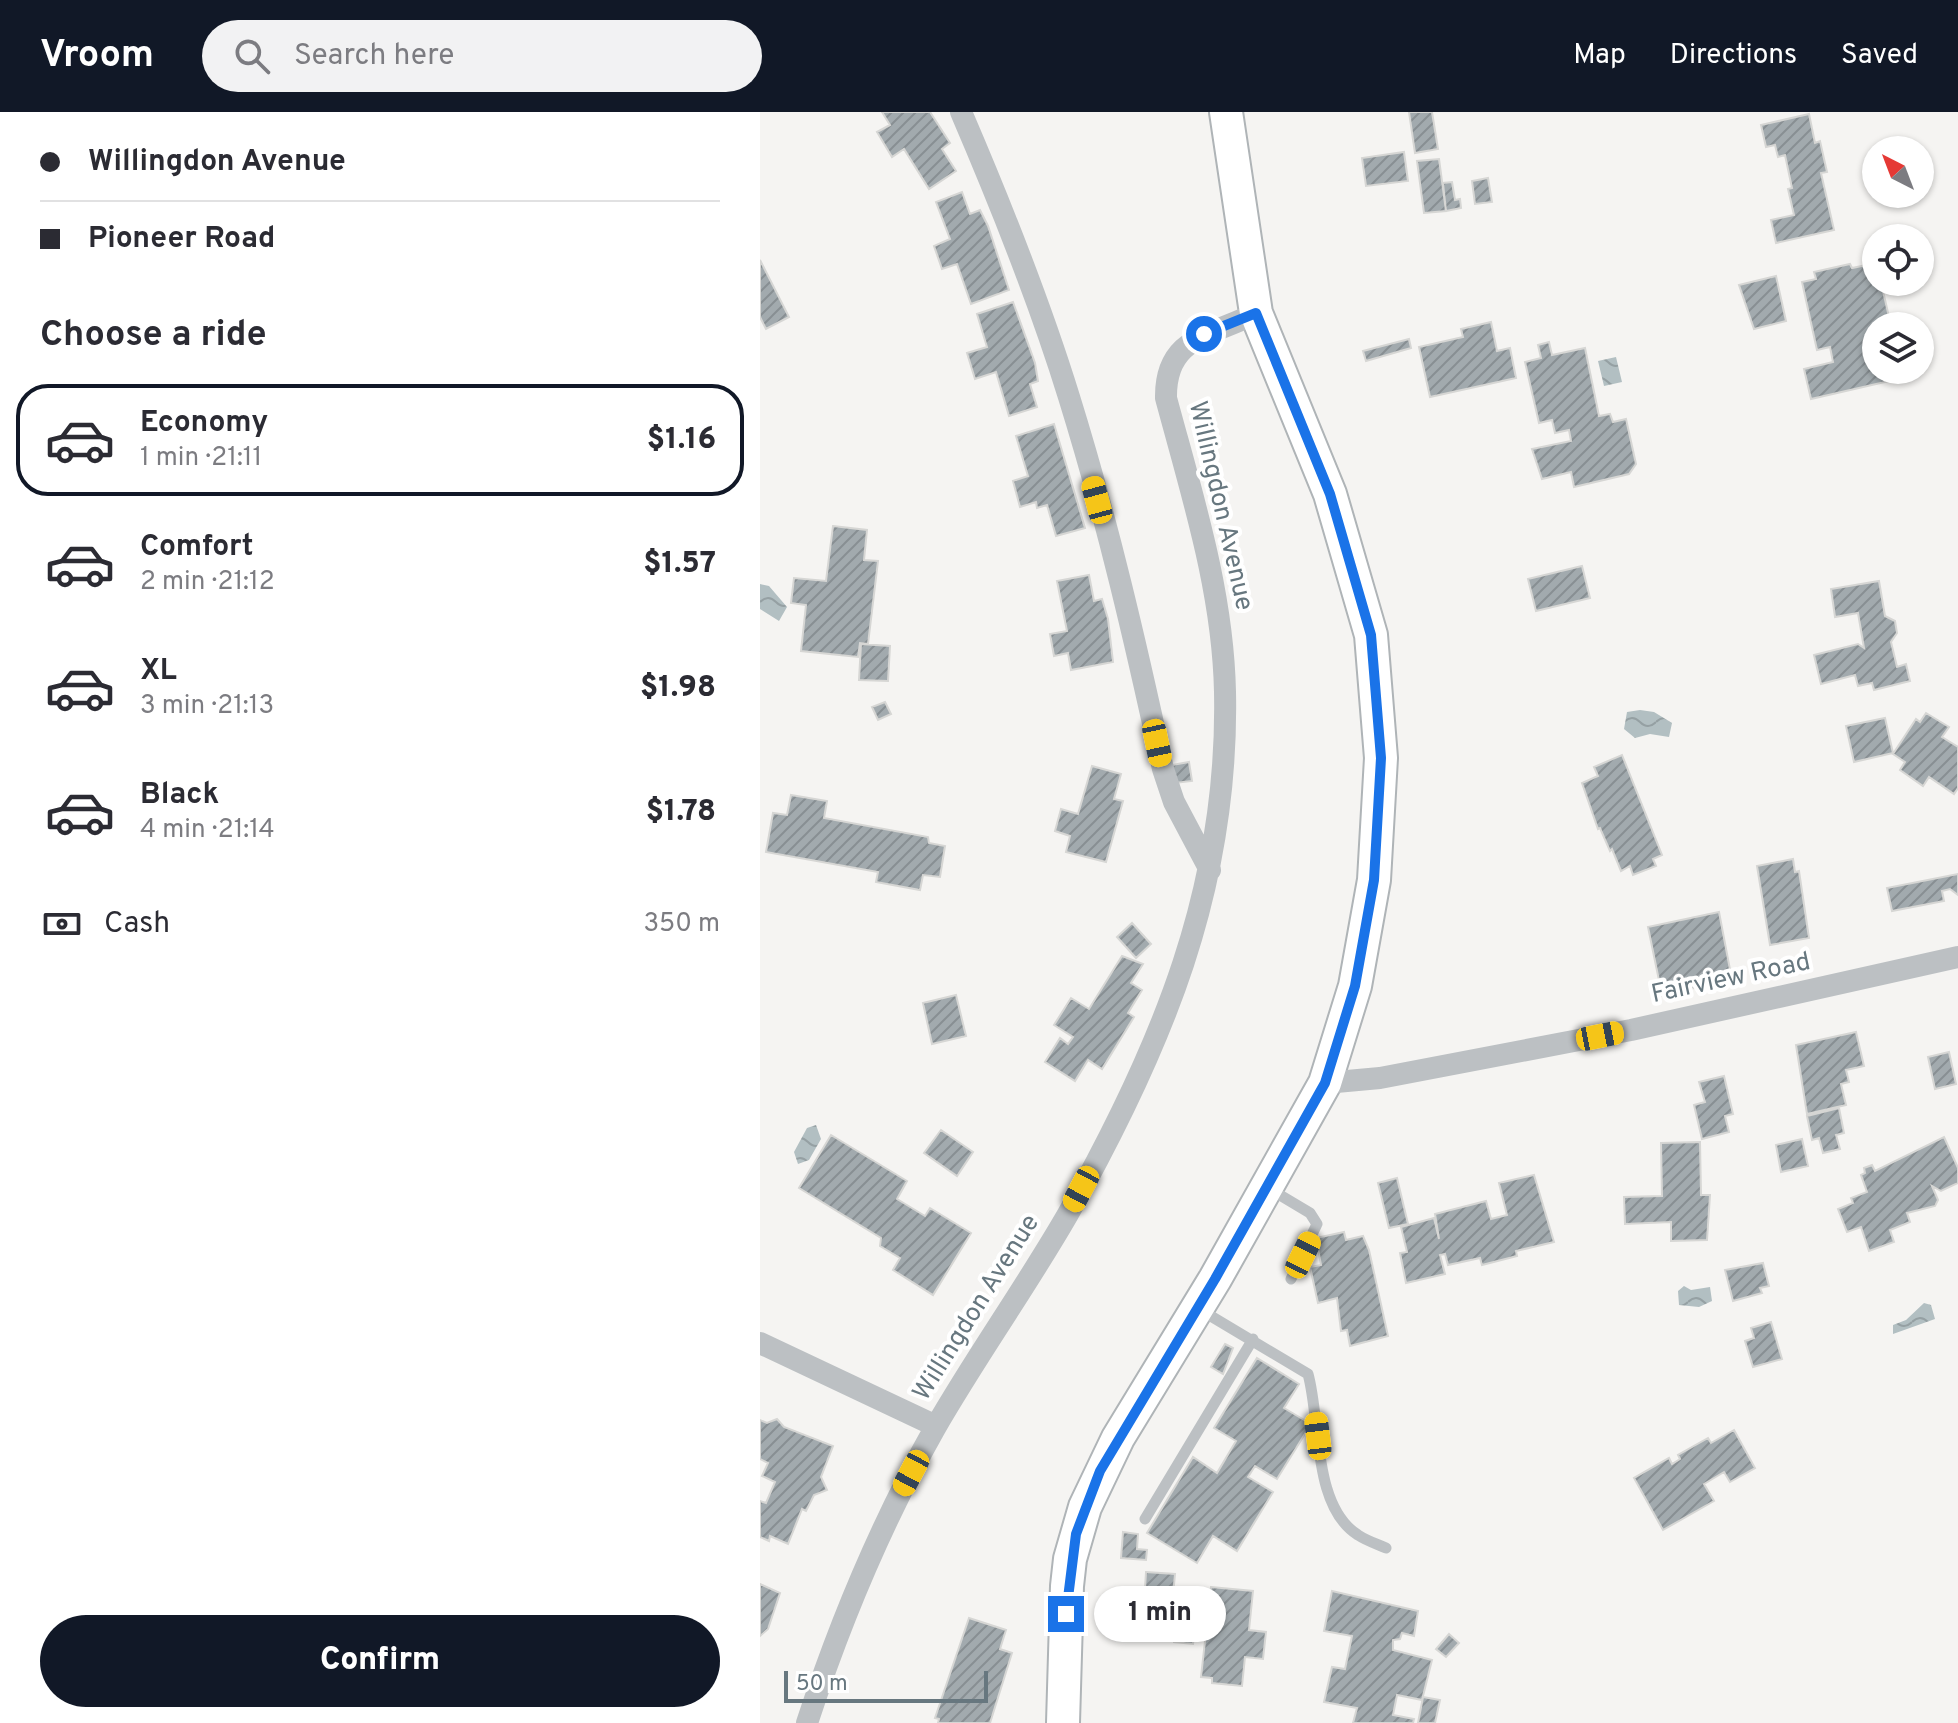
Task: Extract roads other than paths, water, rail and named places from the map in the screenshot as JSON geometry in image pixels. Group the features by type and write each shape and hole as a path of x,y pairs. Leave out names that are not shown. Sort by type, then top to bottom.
{"main road":[{"path":"1060,1719 1067,1586 1076,1534 1100,1471 1198,1308 1325,1083 1355,986 1374,880 1381,758 1371,635 1330,494 1247,316 1226,112"}],"street":[{"path":"961,112 1000,204 1068,396 1112,552 1163,769 1174,802 1210,870"},
{"name":"Willingdon Avenue","path":"807,1723 847,1615 899,1496 936,1426 1068,1214 1146,1063 1178,984 1210,870 1220,797 1225,692 1215,586 1166,398 1166,376 1172,361 1186,345 1247,316"},
{"name":"Fairview Road","path":"1325,1083 1380,1078 1631,1030 1958,957"},
{"path":"760,1343 936,1426"}],"lane":[{"path":"1267,1187 1310,1213 1317,1224 1291,1279"},
{"path":"1198,1308 1308,1374 1328,1492 1341,1517 1356,1534 1386,1548"},
{"path":"1145,1519 1253,1339"}],"water":[{"path":"1616,357 1622,382 1604,386 1598,361"},
{"path":"760,584 769,586 787,607 779,621 760,609"},
{"path":"1627,712 1654,712 1672,723 1669,737 1650,734 1635,738 1624,729"},
{"path":"816,1125 821,1139 809,1160 798,1164 794,1152 807,1128"},
{"path":"1684,1286 1691,1290 1710,1287 1712,1301 1699,1307 1679,1305 1678,1291"},
{"path":"1924,1303 1931,1305 1935,1319 1893,1334 1893,1325 1906,1320"}]}
